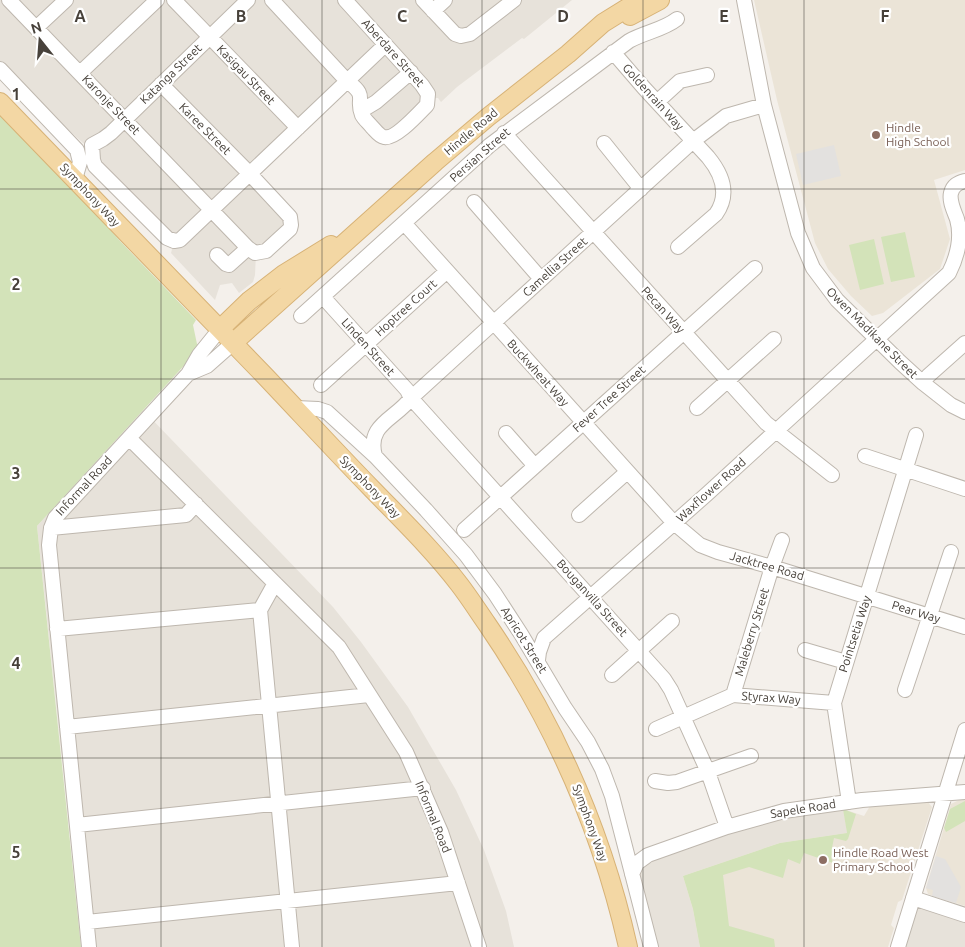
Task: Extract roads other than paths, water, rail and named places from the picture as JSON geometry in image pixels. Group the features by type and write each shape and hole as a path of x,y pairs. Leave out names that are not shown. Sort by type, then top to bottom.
{"main road":[{"name":"Hindle Road","path":"233,343 488,117 568,54 603,23 640,0"},
{"name":"Hindle Road","path":"568,54 638,11 660,0"},
{"name":"Symphony Way","path":"0,102 296,408 453,577 510,658 554,738 586,809 609,878 628,947"},
{"name":"Hindle Road","path":"220,329 249,302 284,274 378,214"}],"street":[{"name":"Karonje Street","path":"9,0 248,248"},
{"path":"36,28 66,0"},
{"path":"80,73 157,0"},
{"name":"Kasigau Street","path":"174,0 298,128"},
{"name":"Katanga Street","path":"92,145 103,140 248,0"},
{"name":"Aberdare Street","path":"272,0 359,93 363,116 380,136 387,138 393,136 427,105 428,94 411,72 345,0"},
{"path":"423,0 452,32 458,35 466,35 514,0"},
{"path":"433,11 445,0"},
{"name":"Owen Madikane Street","path":"734,0 761,90"},
{"name":"Owen Madikane Street","path":"744,0 764,105 798,233 813,268 837,300 876,340 923,384 951,405 965,412"},
{"name":"Persian Street","path":"301,316 504,133 634,38 664,28 677,19"},
{"path":"44,114 58,118 83,142 92,145 93,160 96,166 170,240 177,241 183,239 385,45"},
{"name":"Goldenrain Way","path":"613,52 717,169 723,189 724,202 716,214 678,247"},
{"path":"0,69 77,150 80,162 75,179"},
{"path":"361,111 376,102 411,72"},
{"path":"657,102 680,81 707,76"},
{"name":"Karee Street","path":"160,84 290,217 290,229 266,251 255,253 248,248"},
{"name":"Camellia Street","path":"375,456 373,444 376,432 384,423 406,406 411,398 693,141 726,116 764,105"},
{"name":"Pecan Way","path":"504,133 766,423 832,475"},
{"path":"604,143 641,189"},
{"name":"Waxflower Road","path":"544,638 674,523 949,273 958,244 958,222 951,200 951,192 957,184 965,181"},
{"path":"474,202 541,279"},
{"name":"Buckwheat Way","path":"404,223 674,523"},
{"path":"217,255 229,265 248,248"},
{"name":"Fever Tree Street","path":"464,530 755,268"},
{"name":"Hoptree Court","path":"321,385 447,271"},
{"name":"Linden Street","path":"323,296 407,390 411,398"},
{"name":"Informal Road","path":"89,947 48,545 50,528 55,518 188,374 207,344 220,329"},
{"path":"697,408 774,339"},
{"name":"Informal Road","path":"188,374 207,366 233,343"},
{"path":"928,376 965,343"},
{"name":"Bouganvilla Street","path":"411,398 664,679 671,690 708,772 727,826"},
{"name":"Apricot Street","path":"296,408 318,409 327,412 375,456 466,555 495,594 538,660 565,708 597,758 612,796 623,846 651,947"},
{"path":"506,433 534,466"},
{"path":"905,470 916,435"},
{"name":"Informal Road","path":"129,438 339,648 406,752 423,788 441,832 479,947"},
{"path":"865,456 965,489"},
{"name":"Pointsetia Way","path":"849,802 834,703 905,470"},
{"path":"579,515 627,472"},
{"path":"50,528 186,515 196,504"},
{"name":"Jacktree Road","path":"674,523 700,545 718,552 867,597"},
{"name":"Maleberry Street","path":"733,695 782,540"},
{"path":"905,690 951,552"},
{"path":"275,583 260,610 292,947"},
{"name":"Pear Way","path":"867,597 965,627"},
{"path":"57,629 260,610"},
{"path":"612,676 672,621"},
{"path":"521,634 532,638 544,638 538,660"},
{"path":"805,650 846,662"},
{"path":"67,727 369,695"},
{"name":"Styrax Way","path":"656,729 733,695 834,703"},
{"path":"898,947 965,730"},
{"path":"655,781 672,783 752,756"},
{"path":"77,825 423,788"},
{"name":"Sapele Road","path":"632,874 637,863 648,855 727,826 784,811 849,802 946,792 965,792"},
{"path":"623,846 633,852 648,855"},
{"path":"87,922 458,883"},
{"path":"913,898 965,915"}],"place":[{"name":"Hindle High School","path":"876,135"},
{"name":"Hindle Road West Primary School","path":"823,860"}]}
